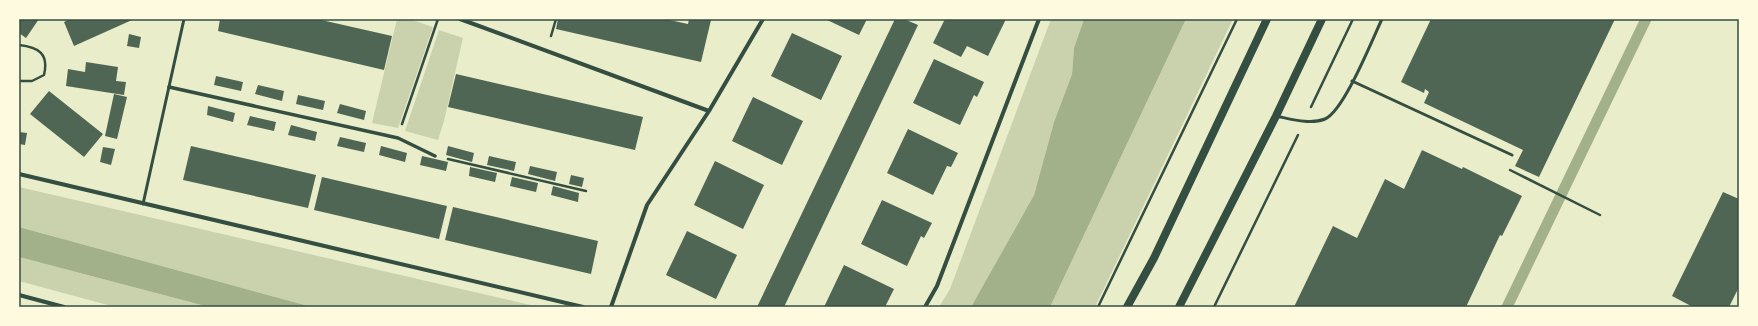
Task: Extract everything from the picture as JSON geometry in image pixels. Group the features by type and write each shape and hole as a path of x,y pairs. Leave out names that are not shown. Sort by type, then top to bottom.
{"main road":[{"path":"1127,307 1154,258 1267,19"},
{"path":"1179,307 1276,116 1322,19"}],"street":[{"path":"460,19 709,111"},
{"path":"611,307 647,205 709,111 763,19"},
{"path":"925,307 937,286 1039,19"},
{"path":"169,87 398,138 435,156"},
{"path":"19,174 583,307"},
{"path":"19,295 51,305 64,307"}],"lane":[{"path":"143,204 184,19"},
{"path":"1276,116 1312,122 1325,119 1336,111 1345,96 1382,19"},
{"path":"1352,81 1512,155"}],"path":[{"path":"398,138 438,19"},
{"path":"1098,307 1237,19"},
{"path":"1214,307 1353,19"},
{"path":"19,45 31,46 42,54 46,64 44,75 32,82 19,80"},
{"path":"435,156 586,191"},
{"path":"1550,190 1600,215"}],"shaded area":[{"path":"397,19 409,19 433,27 398,128 372,123"},
{"path":"1051,19 1084,19 1074,48 1072,74 1054,122 1034,195 971,307 939,307 950,289"},
{"path":"1084,19 1186,19 1050,307 971,307 1034,195 1054,122 1072,74 1074,48"},
{"path":"1186,19 1233,19 1095,307 1050,307"},
{"path":"1640,19 1652,19 1513,307 1501,307"},
{"path":"439,30 463,38 444,121 438,140 405,131"},
{"path":"19,187 539,307 312,307 19,227"},
{"path":"19,227 312,307 209,307 19,257"},
{"path":"19,257 209,307 115,307 19,281"}],"building":[{"path":"19,19 39,19 26,38 19,33"},
{"path":"70,19 132,20 74,46 64,22"},
{"path":"220,19 317,19 392,36 384,70 218,31"},
{"path":"558,19 665,19 688,24 689,19 711,20 701,62 556,29"},
{"path":"825,19 867,19 859,35"},
{"path":"895,19 904,19 918,25 784,307 757,307"},
{"path":"945,19 1006,19 988,56 967,46 961,57 933,43"},
{"path":"1431,19 1615,19 1539,177 1515,166 1523,150 1424,103 1429,92 1425,89 1424,93 1401,82"},
{"path":"792,33 842,56 821,100 771,76"},
{"path":"129,34 141,37 139,48 127,46"},
{"path":"934,59 984,82 977,97 974,95 960,125 913,103"},
{"path":"86,62 118,67 116,81 126,82 124,95 66,86 68,69 85,72"},
{"path":"456,74 643,117 635,150 448,107"},
{"path":"216,76 243,82 241,91 214,85"},
{"path":"258,85 284,91 282,101 255,94"},
{"path":"49,91 103,134 84,157 30,114"},
{"path":"114,94 127,97 117,139 105,136"},
{"path":"298,95 325,101 323,110 296,104"},
{"path":"753,97 803,121 782,165 732,141"},
{"path":"340,104 366,111 364,120 337,113"},
{"path":"208,106 235,113 233,122 207,115"},
{"path":"250,116 276,122 274,131 247,125"},
{"path":"291,125 317,132 315,141 288,135"},
{"path":"908,129 958,153 951,167 947,166 933,195 887,173"},
{"path":"19,132 27,133 25,145 19,144"},
{"path":"340,137 366,143 364,152 337,146"},
{"path":"191,146 316,175 308,208 183,180"},
{"path":"381,146 407,153 405,162 379,155"},
{"path":"448,146 474,153 472,162 446,155"},
{"path":"103,147 115,149 111,165 100,162"},
{"path":"1422,150 1462,169 1463,167 1522,196 1502,236 1500,235 1466,307 1294,307 1333,226 1357,238 1385,179 1404,189"},
{"path":"422,156 448,162 446,171 420,165"},
{"path":"489,156 516,162 514,171 487,165"},
{"path":"715,161 764,185 743,229 694,205"},
{"path":"530,166 557,172 555,181 528,174"},
{"path":"470,167 497,173 495,182 469,176"},
{"path":"571,175 584,178 582,187 569,184"},
{"path":"322,177 447,206 439,239 314,210"},
{"path":"512,177 538,183 536,192 510,186"},
{"path":"553,186 579,193 578,202 551,195"},
{"path":"1723,192 1739,199 1739,287 1729,307 1693,307 1672,296"},
{"path":"882,200 932,223 924,238 921,236 907,266 861,244"},
{"path":"453,207 598,241 591,274 445,240"},
{"path":"687,231 737,255 716,299 666,275"},
{"path":"844,265 894,289 885,307 824,307"}]}
